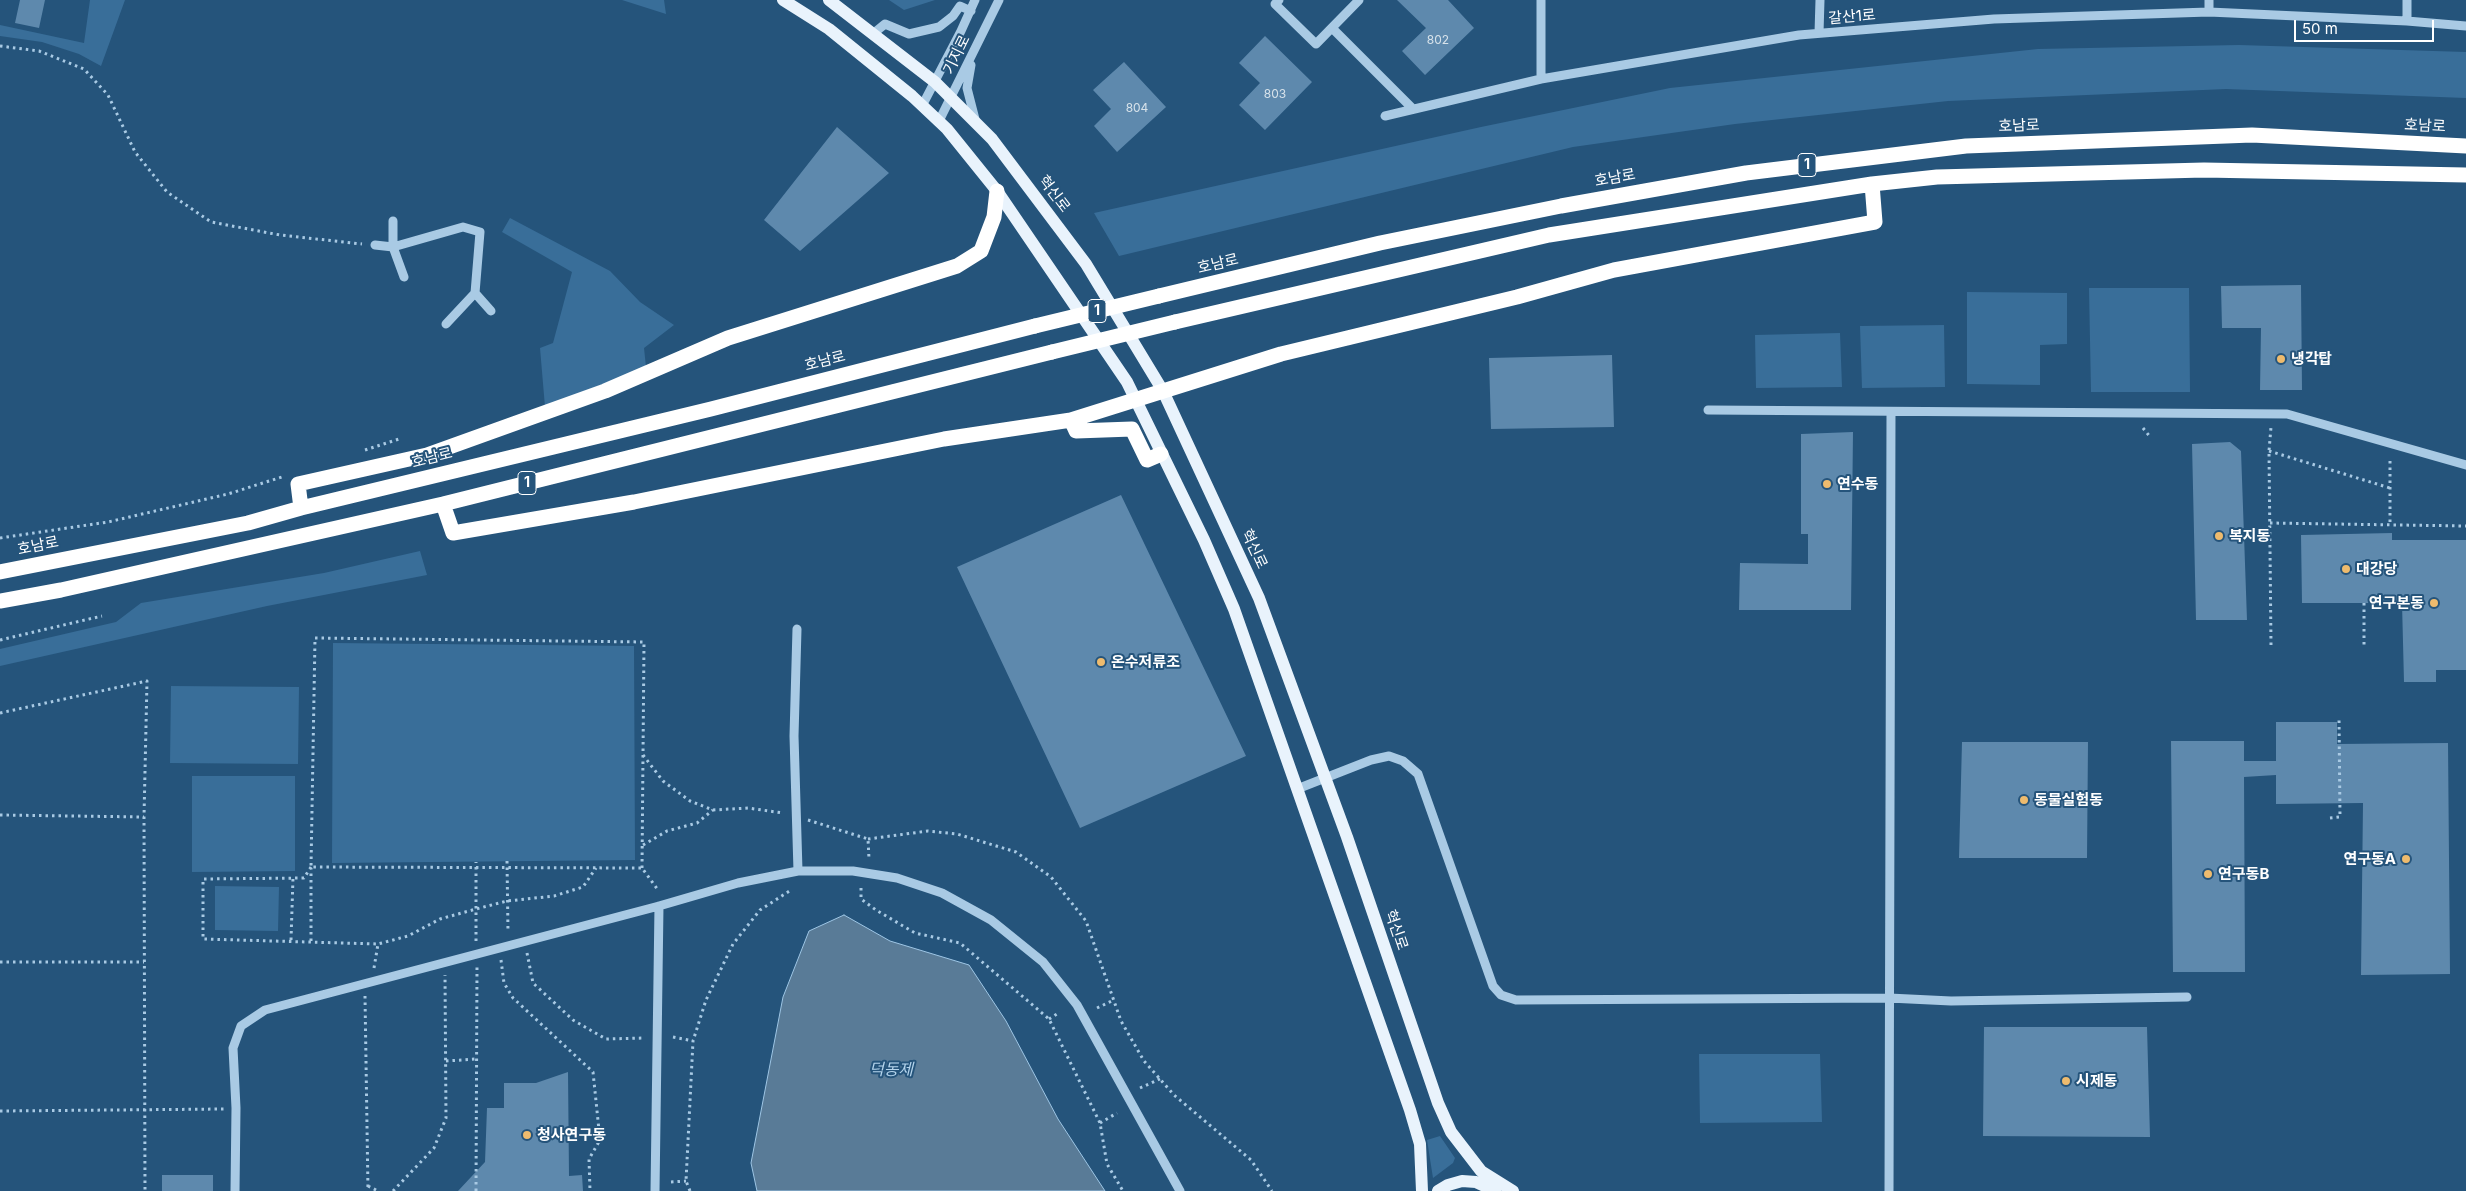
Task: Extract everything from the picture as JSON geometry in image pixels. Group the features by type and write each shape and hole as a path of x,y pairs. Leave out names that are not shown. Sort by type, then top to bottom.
{"highway":[{"name":"호남로","path":"0,572 248,523 301,508 711,409 1035,326 1380,243 1562,206 1746,172 1966,146 2252,135 2466,146"},
{"name":"1","path":"0,601 61,590 443,504 1175,322 1549,235 1872,184 1937,177 2204,170 2466,175"},
{"path":"443,504 453,533 634,502 944,439 1071,420 1137,401 1281,354 1517,297 1614,270 1875,222 1872,184"},
{"path":"301,508 298,484 427,454 605,391 728,338 958,266 981,251 994,218 997,191"},
{"path":"1071,420 1076,431 1132,429 1147,460 1160,454"}],"main road":[{"path":"783,0 829,29 938,121 997,191 1120,369 1137,401 1160,454 1204,540 1234,609 1420,1144 1422,1191"},
{"name":"혁신로","path":"829,0 935,82 992,139 1086,264 1163,391 1258,598 1326,779 1438,1103 1451,1132 1479,1176 1496,1189 1513,1191"},
{"path":"1438,1191 1448,1185 1479,1176"},
{"name":"혁신로","path":"1479,1176 1513,1191"}],"street":[{"name":"기지로","path":"922,106 975,0"},
{"name":"기지로","path":"938,121 972,57 999,0"},
{"path":"1279,0 1275,4 1316,44 1333,29 1359,0"},
{"path":"1541,0 1541,79"},
{"path":"1819,33 1820,0"},
{"path":"2209,0 2209,12"},
{"path":"2407,0 2407,21"},
{"path":"874,33 885,24 909,34 938,27 953,16 960,6 971,11"},
{"name":"갈산1로","path":"1385,116 1541,79 1819,33 1994,19 2209,12 2407,21 2466,26"},
{"path":"1333,29 1413,109"},
{"path":"972,57 967,88 976,123"},
{"path":"393,221 392,247 404,277"},
{"path":"376,245 392,247 463,227 480,232 475,293 446,324"},
{"path":"475,293 491,311"},
{"path":"1708,410 2287,414 2466,465"},
{"path":"1889,1191 1891,412"},
{"path":"796,629 794,736 798,871"},
{"path":"1297,789 1371,760 1389,756 1403,761 1418,774 1493,986 1501,995 1516,1000 1889,998 1951,1001 2187,997"},
{"path":"235,1191 236,1108 233,1048 241,1026 265,1010 738,883 798,871 853,871 897,878 942,893 991,920 1043,962 1077,1005 1180,1191"},
{"path":"655,1191 658,906"}],"path":[{"path":"0,46 39,51 84,69 108,95 136,152 167,192 211,222 280,235 376,245"},
{"path":"2270,645 2269,451 2272,427"},
{"path":"2143,428 2152,438"},
{"path":"356,453 402,438"},
{"path":"2269,451 2390,488"},
{"path":"2390,461 2390,524"},
{"path":"0,538 108,522 228,494 292,473"},
{"path":"2270,524 2466,526"},
{"path":"2364,604 2364,646"},
{"path":"0,640 102,616"},
{"path":"311,941 315,638 644,642 642,868 658,890"},
{"path":"0,713 147,681 144,817 145,1191"},
{"path":"2330,818 2340,817 2339,718"},
{"path":"643,754 663,781 690,801 713,810 748,808 796,817 868,839 928,831 958,834 1016,852 1051,877 1086,921 1122,1021 1144,1061 1181,1102 1251,1160 1272,1191"},
{"path":"642,846 667,831 697,823 713,810"},
{"path":"0,815 144,817"},
{"path":"868,839 869,859"},
{"path":"507,861 508,932"},
{"path":"476,862 476,940"},
{"path":"311,867 476,869 642,868"},
{"path":"311,867 304,878 203,879 203,939 292,940 378,944 408,936 440,919 507,901 554,896 583,887 596,868"},
{"path":"292,940 293,878"},
{"path":"861,888 861,899 915,934 960,942 1049,1019 1100,1123 1107,1164 1123,1191"},
{"path":"690,1191 686,1181 693,1041 706,1000 733,944 760,910 791,890"},
{"path":"374,968 378,944"},
{"path":"527,952 533,983 573,1020 606,1039 644,1038"},
{"path":"501,959 504,983 512,998 594,1072 600,1140 589,1159 590,1191"},
{"path":"0,962 144,962"},
{"path":"476,1191 477,966"},
{"path":"393,1191 434,1148 446,1118 445,974"},
{"path":"365,996 368,1191"},
{"path":"1097,1008 1114,1000"},
{"path":"1049,1019 1060,1012"},
{"path":"672,1037 693,1041"},
{"path":"446,1061 476,1059"},
{"path":"1140,1088 1160,1079"},
{"path":"0,1111 236,1108"},
{"path":"1100,1123 1116,1113"},
{"path":"671,1182 686,1181"},
{"path":"367,1186 378,1191"}],"shaded area":[{"path":"90,0 125,0 101,66 79,54 42,42 0,36 0,25 84,43"},
{"path":"622,0 664,0 666,14"},
{"path":"889,0 935,0 904,10"},
{"path":"2239,45 2466,52 2466,98 2226,89 1948,101 1735,124 1573,147 1119,256 1094,213 1481,127 1670,88 2038,49"},
{"path":"510,218 610,271 640,302 674,325 644,348 646,367 545,407 540,348 553,343 572,272 502,232"},
{"path":"2089,288 2189,288 2190,392 2091,392"},
{"path":"1967,292 2067,293 2067,344 2040,345 2040,385 1967,384"},
{"path":"1944,325 1945,387 1862,388 1860,326"},
{"path":"1840,333 1842,387 1756,388 1755,335"},
{"path":"420,551 427,575 267,606 0,666 0,649 116,622 141,603 324,573"},
{"path":"333,643 634,646 635,860 332,863"},
{"path":"171,686 299,687 298,764 170,763"},
{"path":"192,776 295,776 295,871 192,872"},
{"path":"215,886 279,887 278,931 215,930"},
{"path":"1699,1054 1820,1054 1822,1122 1700,1123"},
{"path":"1440,1136 1455,1158 1453,1163 1433,1178 1427,1140"}],"water":[{"name":"덕동제","path":"844,915 890,941 969,965 1006,1021 1058,1119 1105,1191 757,1191 751,1163 783,997 809,931"}],"building":[{"path":"20,0 45,0 39,28 15,23"},
{"path":"1397,0 1448,0 1474,28 1425,75 1402,51 1426,28"},
{"path":"1265,36 1312,82 1265,130 1239,105 1260,83 1239,63"},
{"path":"1124,62 1166,107 1117,152 1094,126 1111,109 1093,90"},
{"path":"837,127 889,173 800,251 764,220"},
{"name":"냉각탑","path":"2301,285 2302,390 2260,390 2261,328 2222,328 2221,286"},
{"path":"1612,355 1614,427 1491,429 1489,358"},
{"name":"연수동","path":"1853,432 1851,610 1739,610 1740,563 1808,564 1808,534 1801,534 1801,434"},
{"name":"복지동","path":"2230,442 2241,451 2247,620 2196,620 2192,444"},
{"name":"온수저류조","path":"1121,495 1246,756 1080,828 957,567"},
{"path":"2392,533 2392,540 2466,540 2466,670 2436,670 2436,682 2404,682 2402,603 2302,603 2301,535"},
{"path":"2276,722 2337,722 2337,744 2448,743 2450,974 2361,975 2363,803 2276,804 2276,775 2244,777 2245,972 2173,972 2171,741 2244,741 2244,761 2276,761"},
{"name":"동물실험동","path":"1962,742 2088,742 2087,858 1959,858"},
{"name":"시제동","path":"1984,1027 2147,1027 2150,1137 1983,1136"},
{"name":"청사연구동","path":"568,1072 569,1176 582,1175 583,1191 458,1191 485,1162 487,1108 504,1108 504,1083 536,1083"},
{"path":"162,1175 213,1175 213,1191 162,1191"}],"place":[{"name":"냉각탑","path":"2281,359"},
{"name":"연수동","path":"1827,484"},
{"name":"복지동","path":"2219,536"},
{"name":"대강당","path":"2346,569"},
{"name":"연구본동","path":"2434,603"},
{"name":"온수저류조","path":"1101,662"},
{"name":"동물실험동","path":"2024,800"},
{"name":"연구동A","path":"2406,859"},
{"name":"연구동B","path":"2208,874"},
{"name":"시제동","path":"2066,1081"},
{"name":"청사연구동","path":"527,1135"}]}
